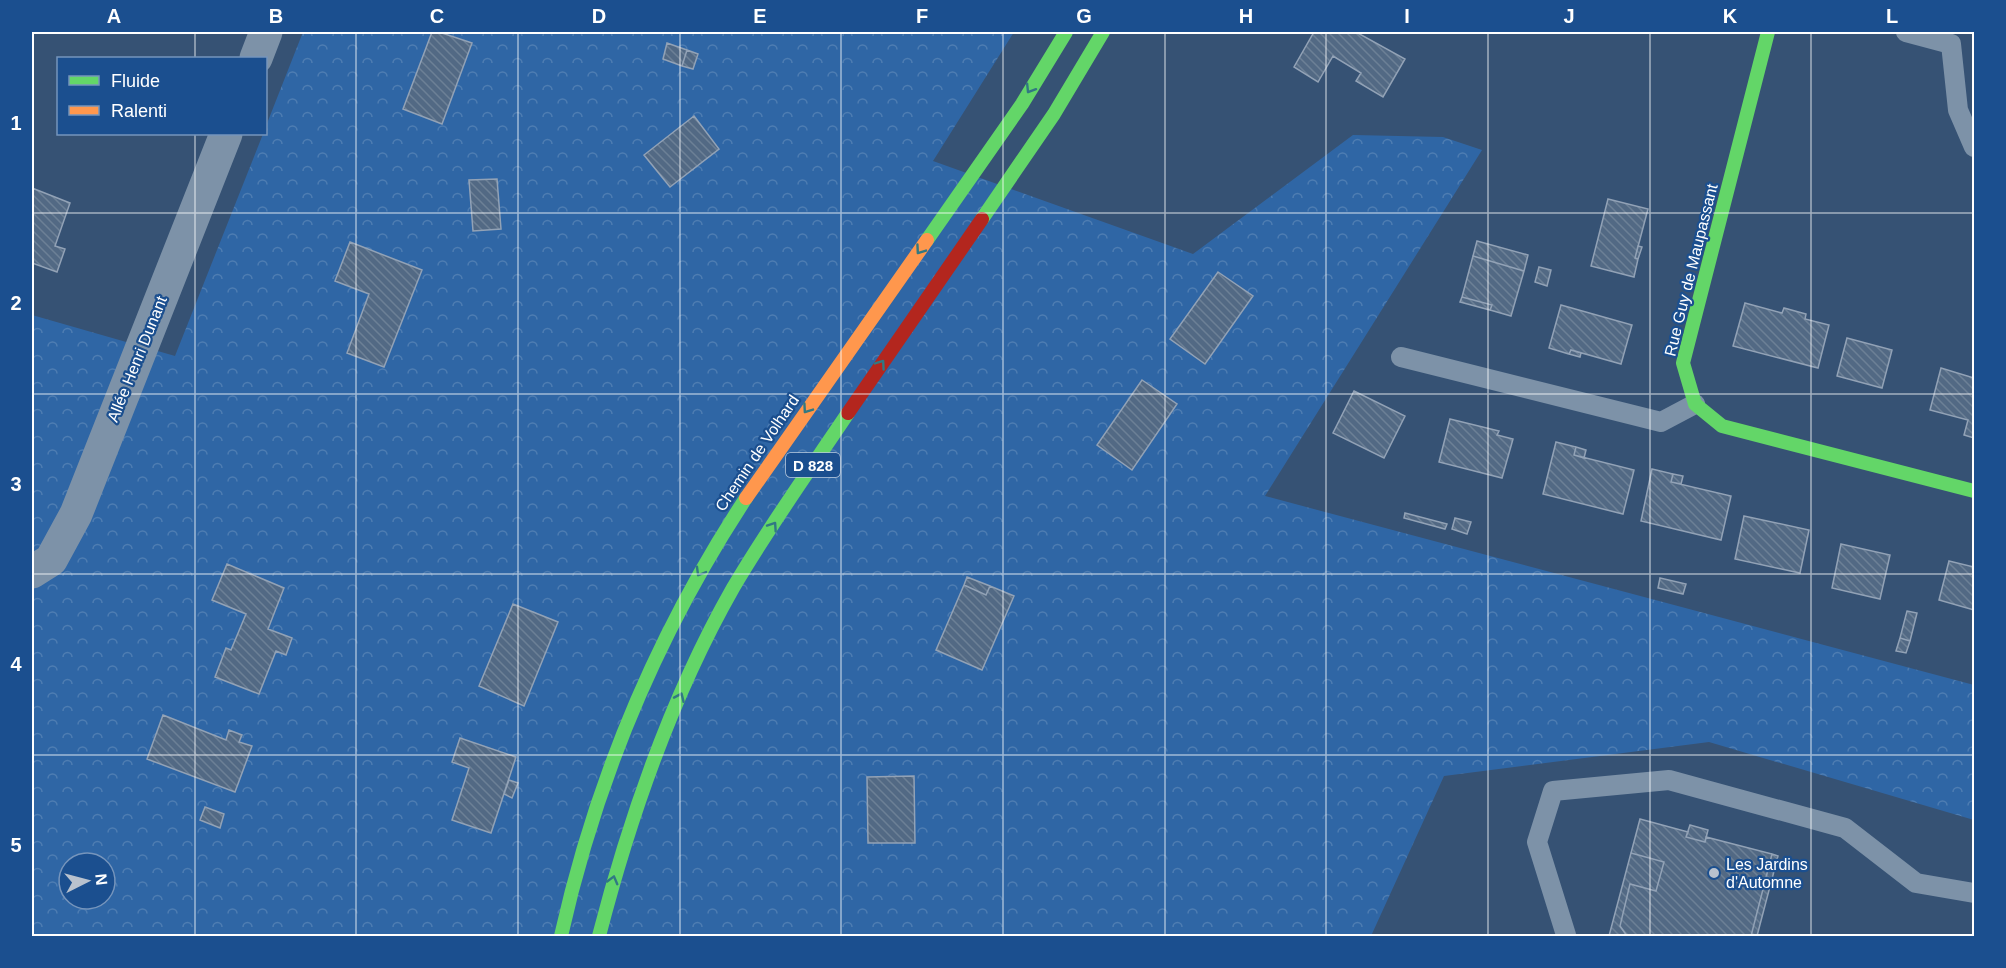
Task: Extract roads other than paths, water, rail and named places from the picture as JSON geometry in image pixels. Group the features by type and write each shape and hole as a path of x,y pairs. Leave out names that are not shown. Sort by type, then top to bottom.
{"main road":[{"name":"Chemin de Volhard","path":"561,936 572,887 602,787 640,691 681,604 721,535 800,419 999,138 1066,32"},
{"name":"D 828","path":"599,936 618,862 654,756 699,655 734,589 765,537 873,376 1054,114 1102,32"},
{"name":"Rue Guy de Maupassant","path":"1695,404 1683,363 1768,32"},
{"path":"1695,404 1722,426 1974,491"}],"street":[{"path":"256,57 267,32"},
{"name":"Allée Henri Dunant","path":"32,572 51,560 76,514 226,135"}],"lane":[{"path":"1906,32 1951,44 1958,110 1974,147"},
{"path":"1401,357 1661,422 1695,404"},
{"path":"1566,935 1537,842 1552,791 1669,780 1845,828 1916,883 1974,893"}],"place":[{"name":"Les Jardins d'Automne","path":"1714,873"}]}
